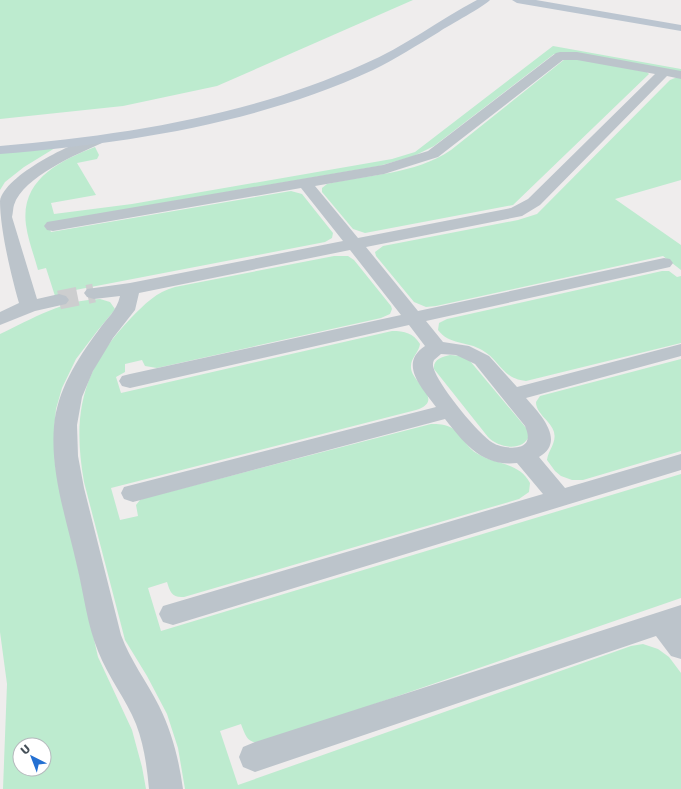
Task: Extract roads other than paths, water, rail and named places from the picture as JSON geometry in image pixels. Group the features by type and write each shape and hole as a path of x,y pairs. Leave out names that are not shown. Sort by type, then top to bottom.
{"street":[{"path":"0,150 97,140 144,133 218,119 274,104 320,88 380,62 485,0"},
{"path":"517,0 681,28"},
{"path":"53,226 384,169 417,160 433,154 560,56 577,56 681,75"},
{"path":"31,134 131,124 194,112 244,100 296,83 340,67 353,60"},
{"path":"94,293 130,289 502,216 524,209 534,202 664,72"},
{"path":"29,306 2,217 6,205 15,191 41,168 62,156 97,140"},
{"path":"305,183 438,348"},
{"path":"130,381 664,263"},
{"path":"130,289 130,302 126,310 106,334 82,369 70,400 65,440 71,485 110,644 126,677 148,716 158,744 166,789"},
{"path":"0,319 29,306 59,300"},
{"path":"438,348 450,348 474,354 482,360 536,424 540,432 540,441 534,450 524,455 499,455 486,449 475,441 424,374 421,366 423,359 428,353 438,348"},
{"path":"512,395 681,350"},
{"path":"133,494 450,410"},
{"path":"524,455 560,498"},
{"path":"173,614 681,462"},
{"path":"256,757 671,619 681,647"}],"tunnel":[{"path":"59,300 94,293"}]}
